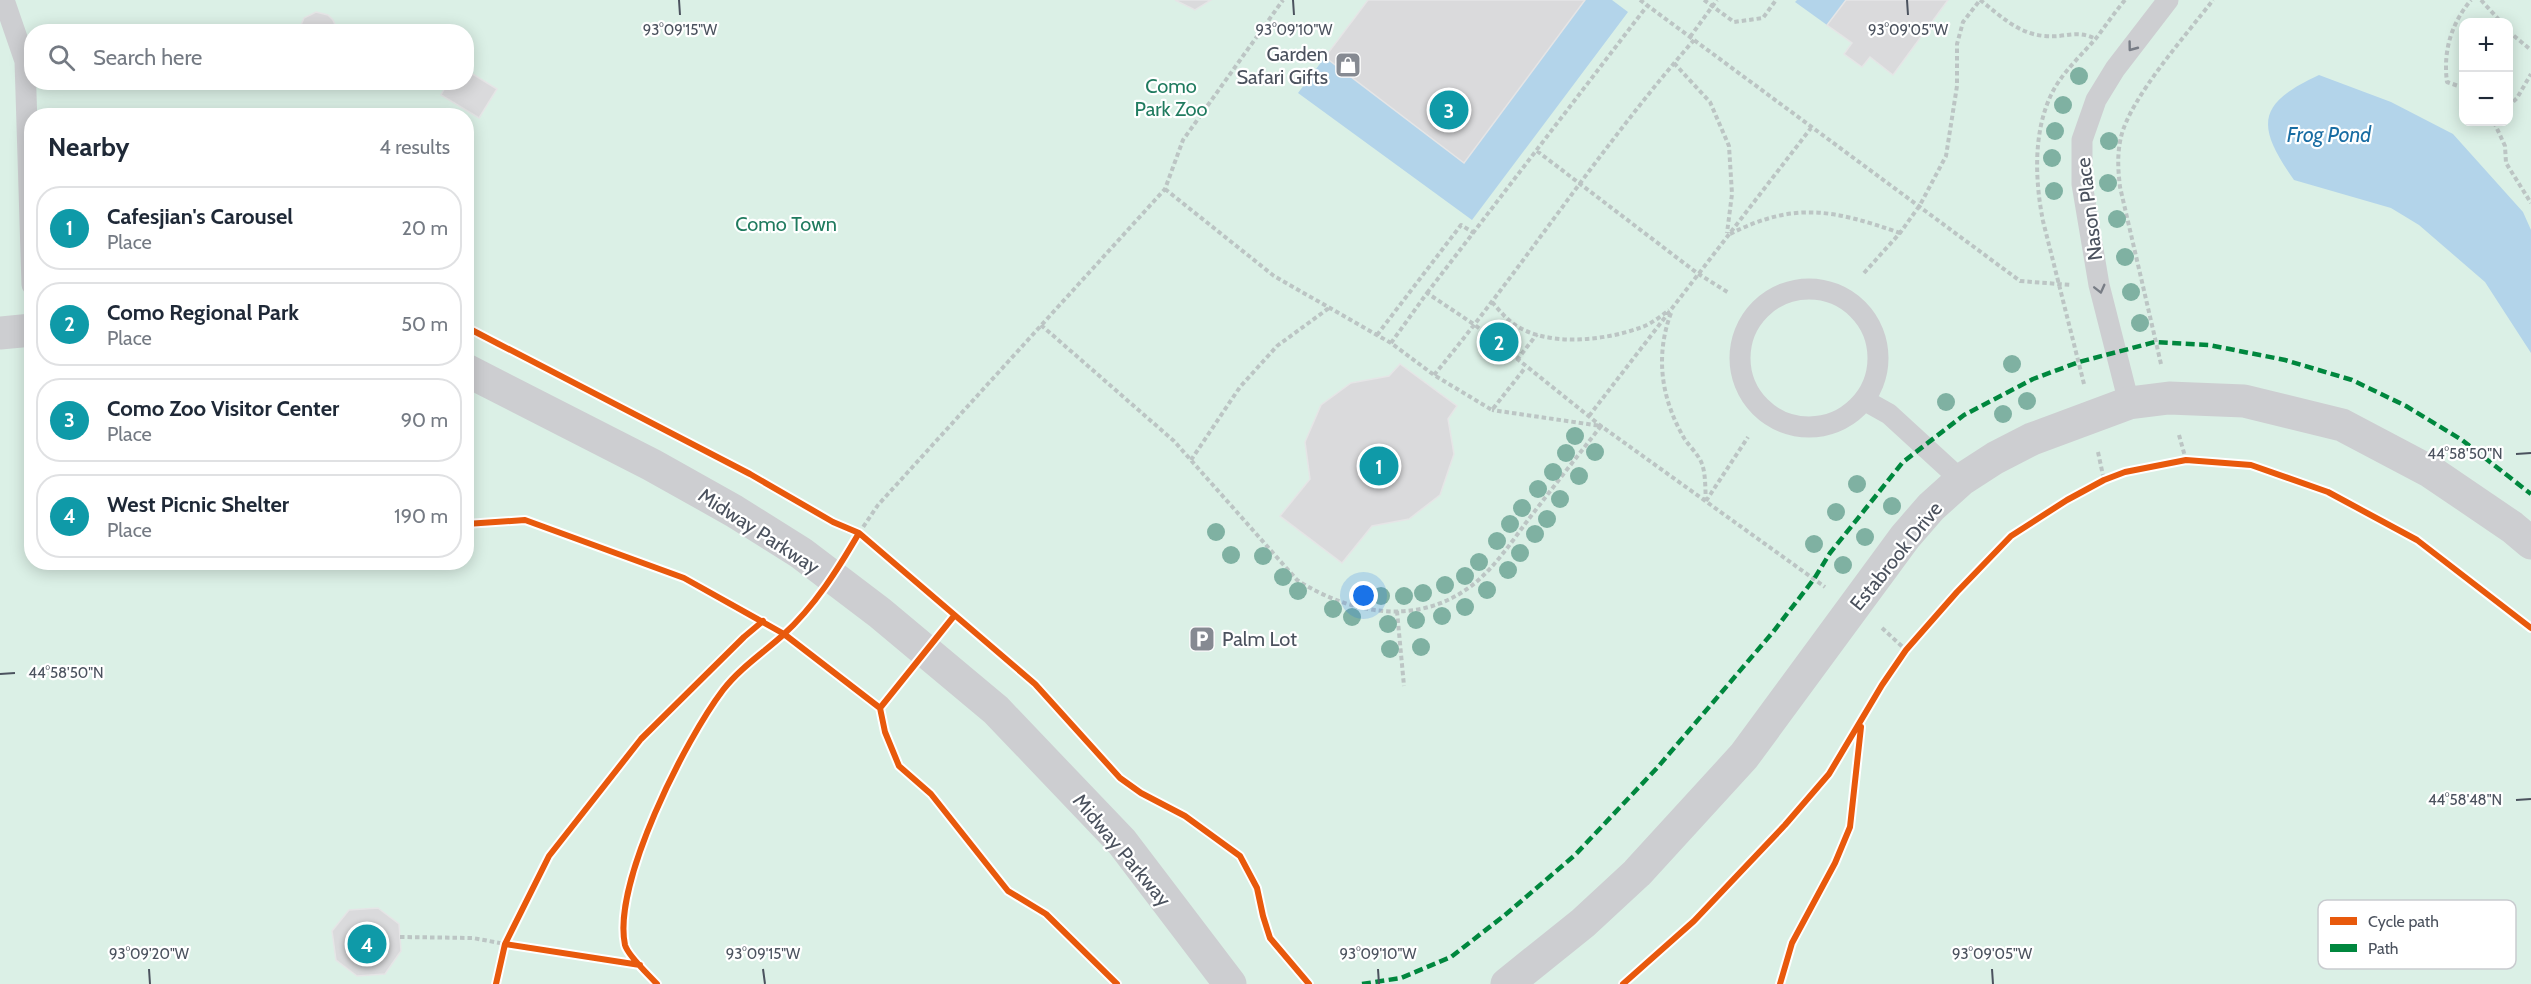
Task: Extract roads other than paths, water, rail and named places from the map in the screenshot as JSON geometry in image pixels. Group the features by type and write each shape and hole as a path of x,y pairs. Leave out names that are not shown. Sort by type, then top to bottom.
{"street":[{"path":"0,333 24,331"},
{"name":"Midway Parkway","path":"474,374 652,465 734,511 801,553 832,579 880,613 996,710 1122,842 1230,984"},
{"name":"Estabrook Drive","path":"1507,984 1583,923 1637,873 1744,756 1905,537 1931,507 1961,480 2032,439 2129,403 2169,398 2244,401 2342,425 2431,472 2512,527 2531,543"}],"lane":[{"path":"4,0 24,58"},
{"name":"Nason Place","path":"2129,403 2099,285 2082,184 2082,140 2096,100 2115,69 2168,0"},
{"path":"26,90 26,108"},
{"path":"1796,290 1820,290 1842,298 1861,312 1874,333 1878,356 1875,380 1864,400 1848,416 1828,425 1806,427 1785,423 1766,412 1751,396 1742,376 1740,354 1745,333 1755,314 1773,299 1796,290"},
{"path":"1864,400 1889,414 1961,480"}],"water":[{"path":"1585,0 1612,0 1628,12 1472,220 1298,93 1325,57 1464,163"},
{"path":"1797,0 1846,0 1827,25 1795,2"},
{"name":"Frog Pond","path":"2319,75 2391,102 2453,134 2523,212 2531,230 2531,353 2485,282 2419,225 2391,208 2294,180 2273,145 2269,131 2269,118 2273,107 2283,96"}],"place":[{"name":"Garden Safari Gifts","path":"1348,65"},
{"name":"Como Zoo Visitor Center","path":"1449,110"},
{"name":"Como Regional Park","path":"1499,342"},
{"name":"Cafesjian's Carousel","path":"1379,466"},
{"name":"Palm Lot","path":"1202,639"},
{"name":"West Picnic Shelter","path":"367,944"}],"park label":[{"name":"Como Park Zoo","path":"1171,98"},
{"name":"Como Town","path":"786,224"}]}
